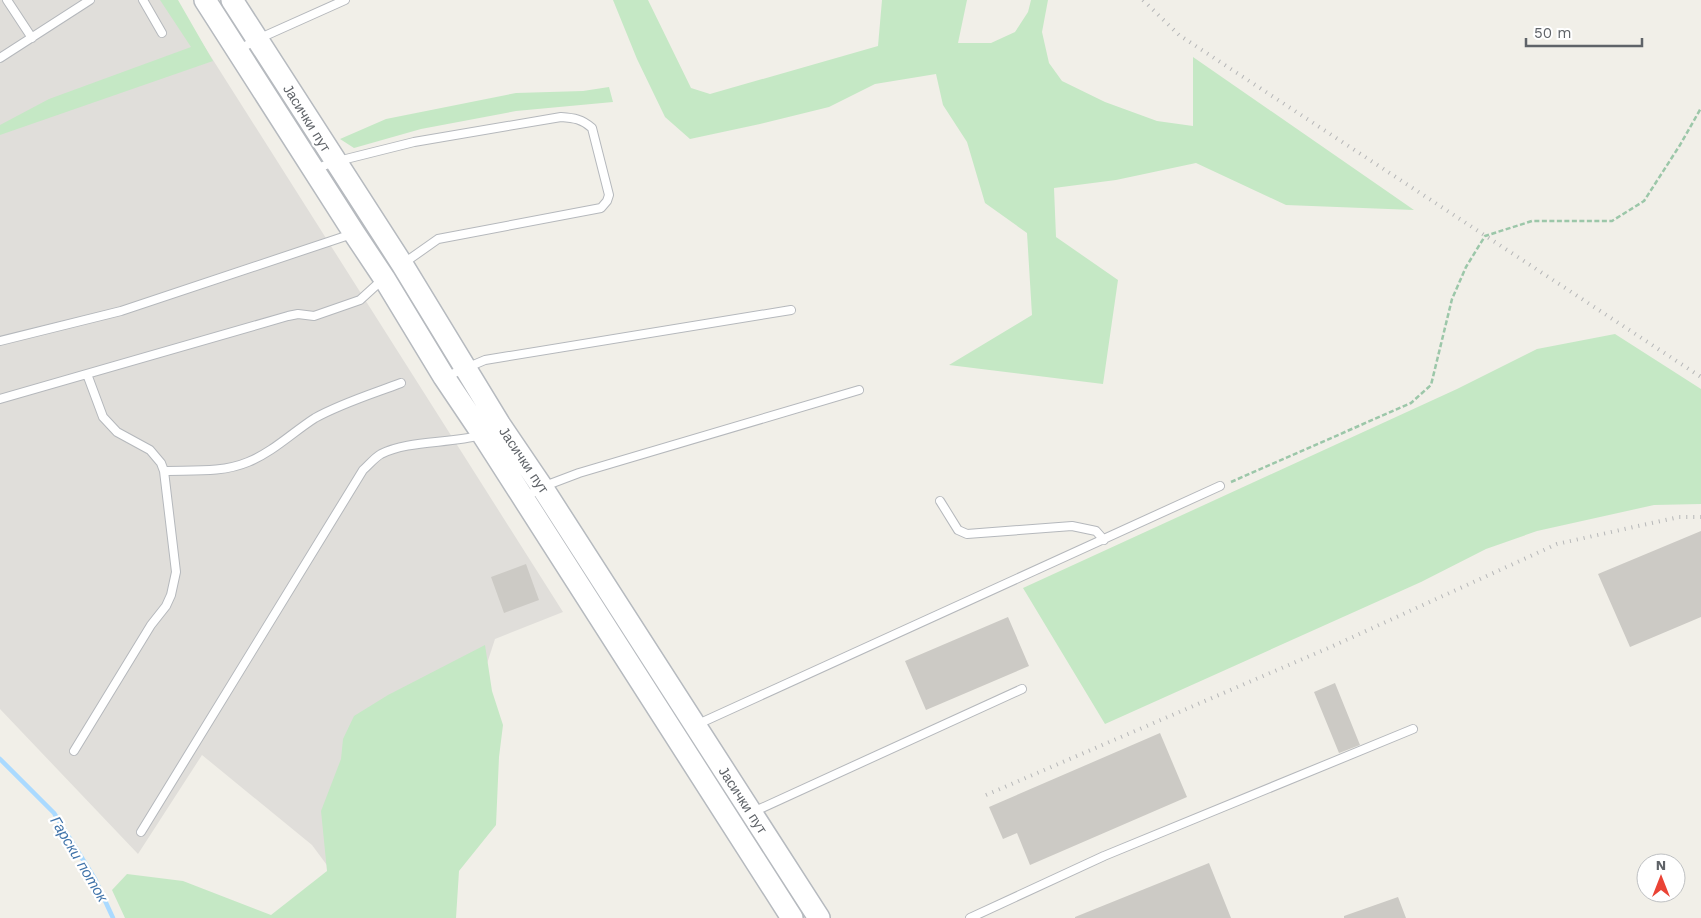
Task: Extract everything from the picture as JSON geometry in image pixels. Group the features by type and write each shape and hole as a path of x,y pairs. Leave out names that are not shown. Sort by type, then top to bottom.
{"main road":[{"name":"Јасички пут","path":"205,0 354,233 393,271 465,368 523,499 684,730 741,818 819,918"},
{"name":"Јасички пут","path":"232,0 334,162 393,271 444,377 542,487 684,730"},
{"name":"Јасички пут","path":"741,818 792,918"}],"lane":[{"path":"7,0 32,38"},
{"path":"0,58 90,0"},
{"path":"143,0 162,33"},
{"path":"238,51 258,39 345,0"},
{"path":"0,399 288,316 298,314 314,316 360,300 393,271 438,239 601,208 609,195 592,128 585,121 561,117 414,142 334,162 314,170"},
{"path":"0,342 122,311 354,233"},
{"path":"444,377 485,360 791,310"},
{"path":"74,751 151,625 166,606 174,583 175,560 164,471 150,450 126,438 106,421 87,374"},
{"path":"164,471 216,470 248,462 262,455 318,417 350,402 400,383"},
{"path":"523,499 542,487 579,473 859,390"},
{"path":"141,832 363,470 379,455 397,448 468,439 491,430"},
{"path":"684,730 1220,486"},
{"path":"940,501 958,530 967,534 1072,526 1096,531 1104,540"},
{"path":"741,818 1022,689"},
{"path":"970,918 1104,856 1414,729"}],"path":[{"path":"1220,486 1412,403 1432,385 1452,299 1466,267 1485,236 1532,221 1612,221 1644,201 1701,108"}],"shaded area":[{"path":"0,0 175,0 563,612 495,639 459,749 364,915 312,845 202,755 138,854 0,709"}],"green space":[{"path":"160,0 178,0 213,61 0,135 0,125 49,99 191,47"},
{"path":"613,0 648,0 691,88 710,94 878,46 882,0 967,0 958,43 991,43 1015,32 1028,12 1031,0 1048,0 1042,32 1049,63 1062,81 1105,102 1157,121 1193,126 1193,57 1414,210 1286,205 1196,163 1116,180 1054,188 1056,237 1118,280 1103,384 949,365 1032,315 1027,233 985,203 967,142 943,105 936,74 875,84 829,107 690,139 665,117 637,59"},
{"path":"609,87 613,102 516,111 421,129 354,148 340,139 386,119 516,93 583,91"},
{"path":"1615,334 1701,389 1701,504 1654,505 1537,531 1486,549 1421,582 1105,724 1023,588 1457,389 1537,349"},
{"path":"485,645 492,691 503,725 499,757 496,825 459,871 456,918 125,918 112,890 127,874 183,881 271,915 327,871 321,811 341,759 343,739 354,716 388,695"}],"building":[{"path":"1701,531 1701,617 1630,647 1598,574"},
{"path":"526,564 539,600 504,613 491,577"},
{"path":"1008,617 1029,666 926,710 905,661"},
{"path":"1335,683 1360,745 1339,753 1314,692"},
{"path":"1160,733 1187,797 1030,865 1017,833 1003,839 989,807"},
{"path":"1209,863 1231,918 1075,918 1075,917"},
{"path":"1398,897 1406,918 1344,918 1344,916"}],"waterway":[{"name":"Гарски поток","path":"0,759 54,813 95,879 113,918"}],"railway":[{"path":"1143,0 1179,35 1701,377"},
{"path":"986,795 1333,646 1557,544 1679,517 1701,517"}]}
